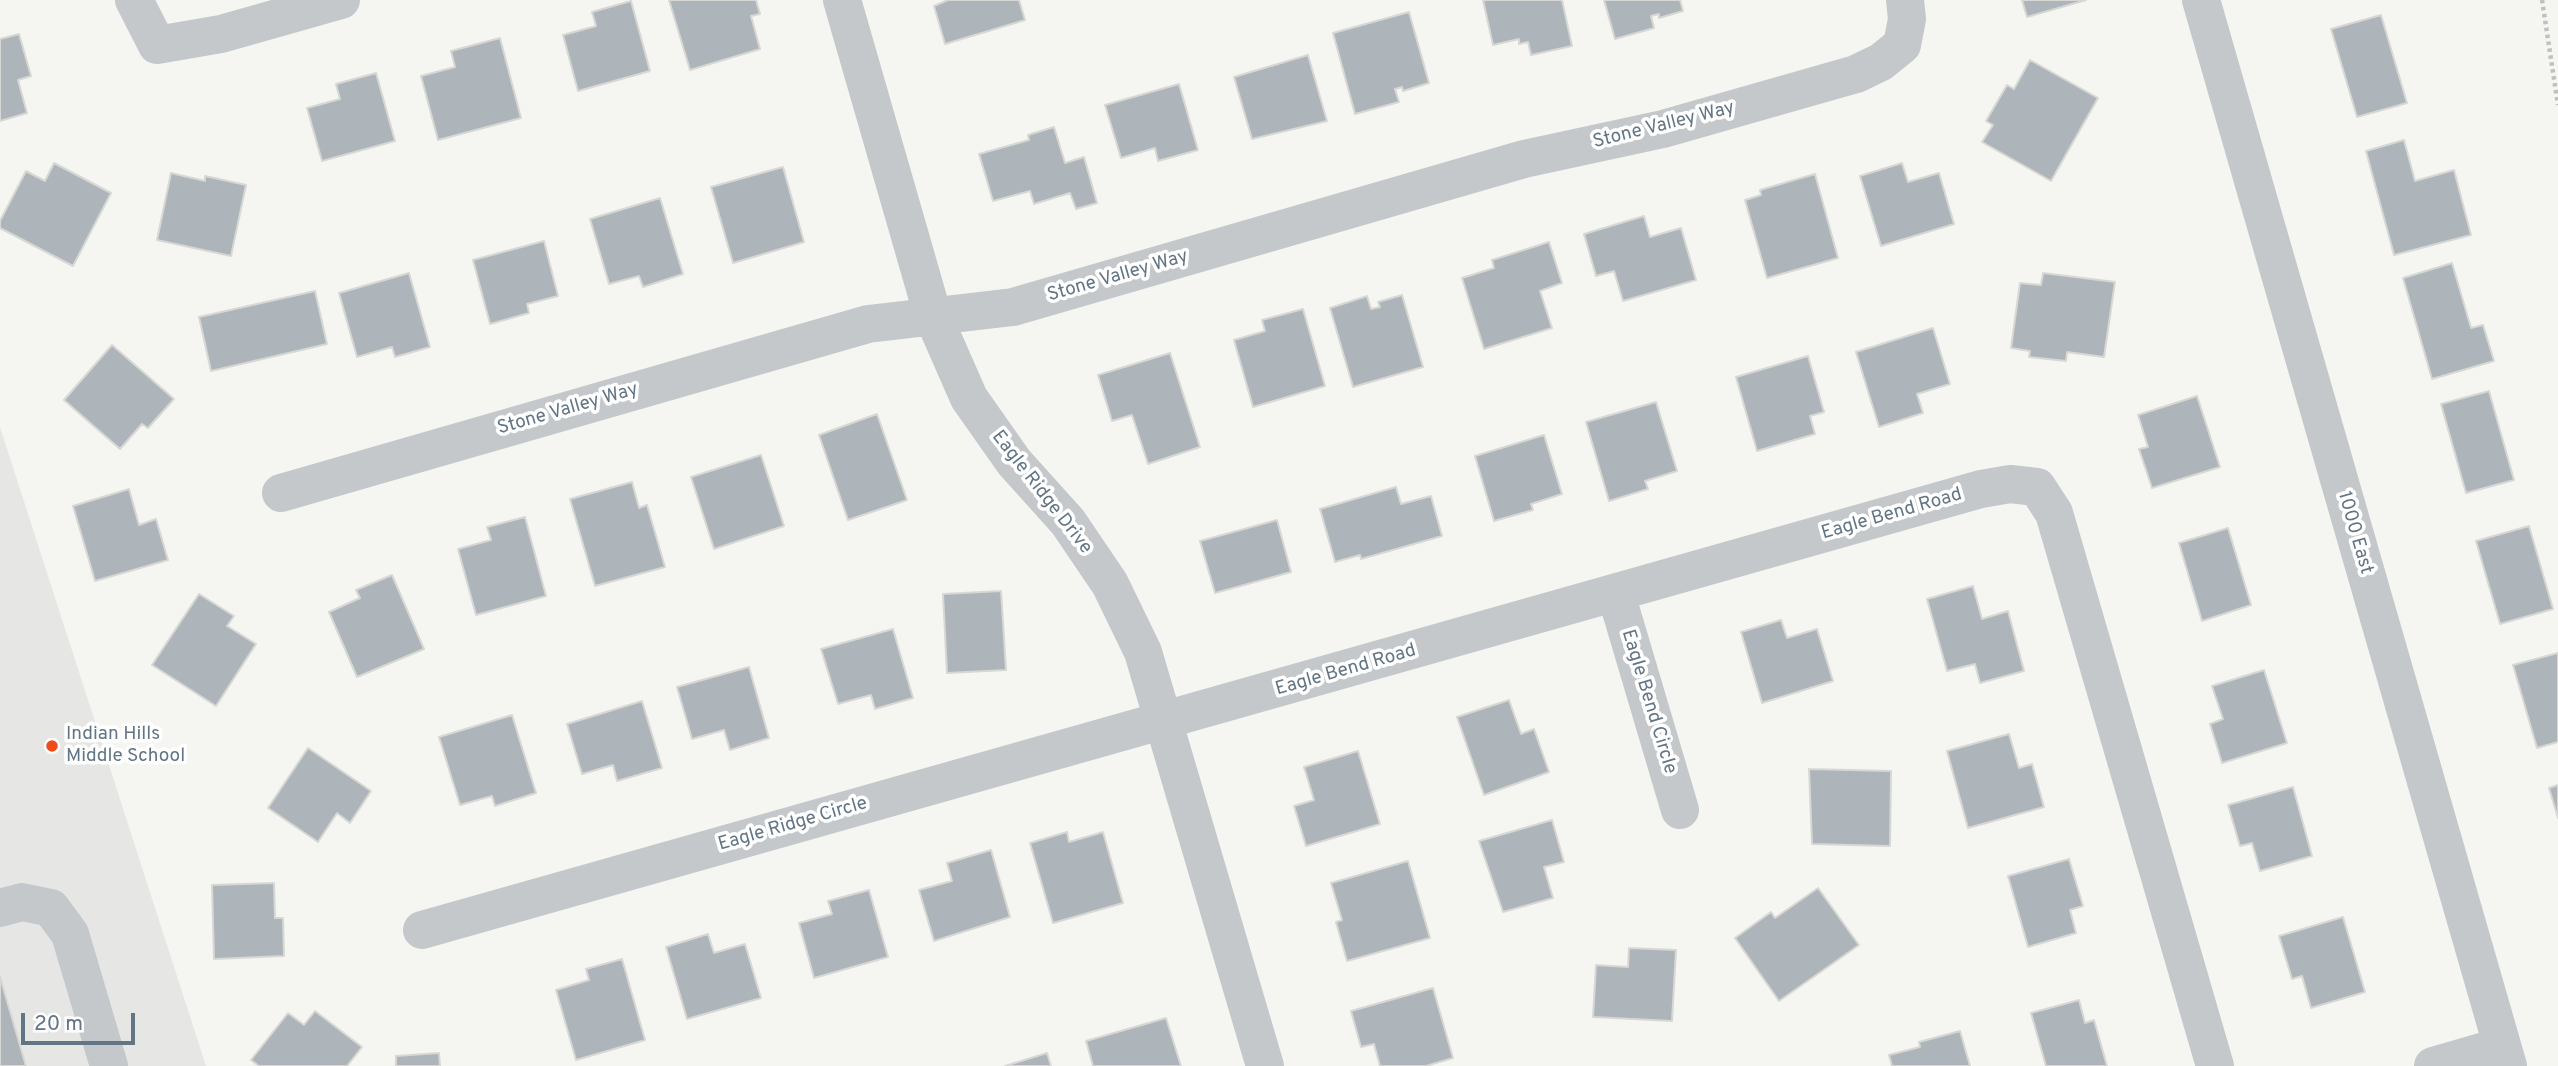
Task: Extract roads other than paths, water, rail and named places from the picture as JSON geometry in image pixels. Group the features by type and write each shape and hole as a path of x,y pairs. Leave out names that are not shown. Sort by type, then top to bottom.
{"street":[{"path":"134,0 157,45 221,34 341,0"},
{"name":"Eagle Ridge Drive","path":"842,0 933,316 969,398 1014,462 1068,522 1110,584 1143,652 1265,1066"},
{"name":"Stone Valley Way","path":"281,493 868,324 1013,307 1524,159 1663,129 1856,74 1881,62 1902,45 1907,19 1905,0"},
{"name":"1000 East","path":"2201,0 2505,1056"},
{"name":"Eagle Bend Road","path":"1164,722 1981,489 2010,484 2037,487 2054,513 2063,541 2215,1066"},
{"name":"Eagle Bend Circle","path":"1616,594 1681,810"},
{"name":"Eagle Ridge Circle","path":"422,930 1093,739 1164,722"},
{"path":"0,908 22,902 51,908 70,934 109,1066"},
{"path":"2433,1066 2505,1056"}],"place":[{"name":"Indian Hills Middle School","path":"52,746"}]}
